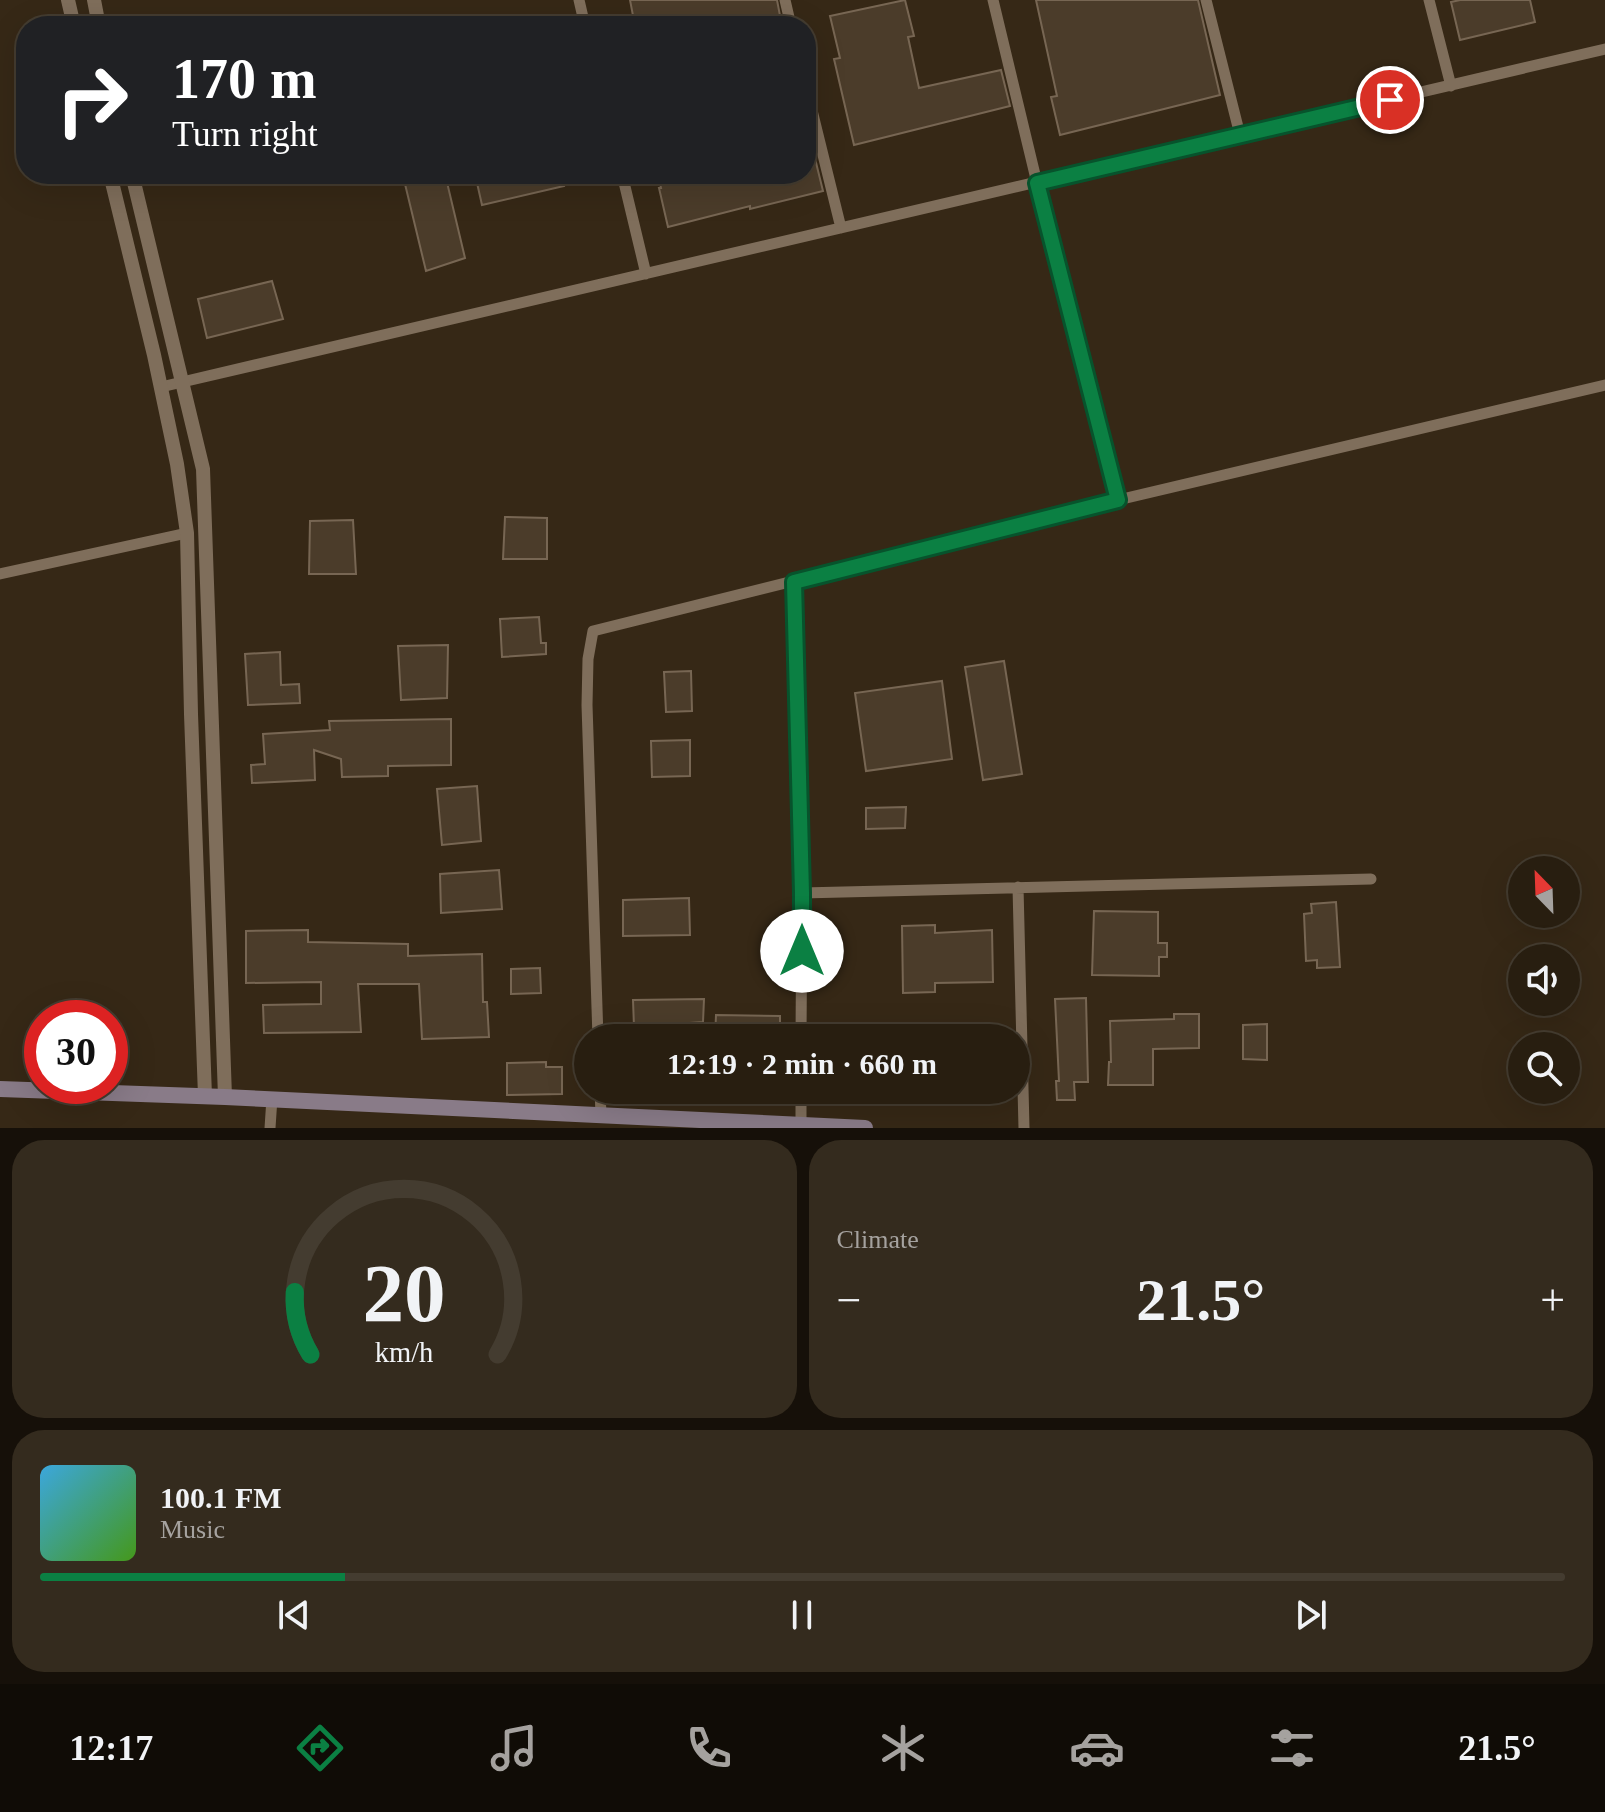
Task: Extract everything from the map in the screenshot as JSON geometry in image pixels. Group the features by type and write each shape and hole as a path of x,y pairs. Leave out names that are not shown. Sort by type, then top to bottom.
{"main road":[{"path":"0,1089 865,1128"}],"street":[{"path":"993,0 1118,500"},
{"path":"1206,0 1240,135"},
{"path":"1429,0 1451,86"},
{"path":"161,387 1605,49"},
{"path":"816,127 841,228"},
{"path":"112,184 161,387 187,533 205,1096"},
{"path":"134,184 203,469 225,1097"},
{"path":"624,184 646,274"},
{"path":"598,1024 587,705 588,659 593,631 1118,500 1605,385"},
{"path":"0,574 187,533"},
{"path":"794,582 802,893 801,1024"},
{"path":"802,893 1371,879"},
{"path":"1018,887 1024,1128"},
{"path":"270,1128 271,1099"},
{"path":"601,1104 601,1115"},
{"path":"801,1104 801,1125"}],"building":[{"path":"630,0 777,0 780,16 633,16"},
{"path":"905,0 914,36 908,37 919,88 1001,70 1010,106 854,145 834,59 840,58 830,16"},
{"path":"1036,0 1198,0 1220,95 1060,135 1051,97 1057,96"},
{"path":"1530,0 1535,22 1460,40 1451,2"},
{"path":"816,162 823,191 668,227 660,184 816,184"},
{"path":"405,184 447,184 465,258 426,271"},
{"path":"477,184 564,186 482,205"},
{"path":"272,281 283,319 207,338 198,299"},
{"path":"505,517 547,518 547,559 503,559"},
{"path":"353,520 356,574 309,574 310,521"},
{"path":"539,617 541,643 546,643 546,654 502,657 500,619"},
{"path":"448,645 447,698 401,700 398,646"},
{"path":"280,652 281,685 299,684 300,703 248,705 245,654"},
{"path":"1004,661 1022,774 983,780 965,667"},
{"path":"691,671 692,711 666,712 664,672"},
{"path":"942,681 952,759 866,771 855,693"},
{"path":"451,719 451,765 388,766 388,776 342,777 341,759 314,750 315,780 252,783 251,765 265,764 263,734 330,730 329,721"},
{"path":"690,740 690,776 652,777 651,741"},
{"path":"477,786 481,841 442,845 437,789"},
{"path":"906,807 905,828 866,829 866,808"},
{"path":"499,870 502,909 441,913 440,874"},
{"path":"689,898 690,935 623,936 623,900"},
{"path":"1336,902 1340,967 1317,968 1317,960 1306,961 1304,914 1312,913 1311,904"},
{"path":"1094,911 1158,912 1158,943 1167,943 1167,957 1159,957 1159,976 1092,975"},
{"path":"935,925 935,933 992,930 993,982 935,983 935,992 903,993 902,926"},
{"path":"308,930 308,942 408,944 408,956 482,954 483,1002 487,1002 489,1037 422,1039 419,984 358,984 361,1032 264,1033 263,1005 321,1004 321,982 246,983 246,931"},
{"path":"540,968 541,993 511,994 511,969"},
{"path":"1086,998 1088,1082 1074,1082 1075,1100 1057,1100 1055,999"},
{"path":"704,999 703,1022 634,1024 633,1000"},
{"path":"1174,1014 1199,1014 1199,1048 1153,1049 1153,1085 1108,1085 1110,1021 1174,1019"},
{"path":"716,1015 780,1016 780,1024 716,1024"},
{"path":"1267,1024 1267,1060 1243,1059 1243,1025"},
{"path":"546,1062 546,1067 562,1067 562,1094 507,1095 507,1063"}],"route":[{"path":"802,951 794,582 1118,500 1037,183 1390,100"}]}
